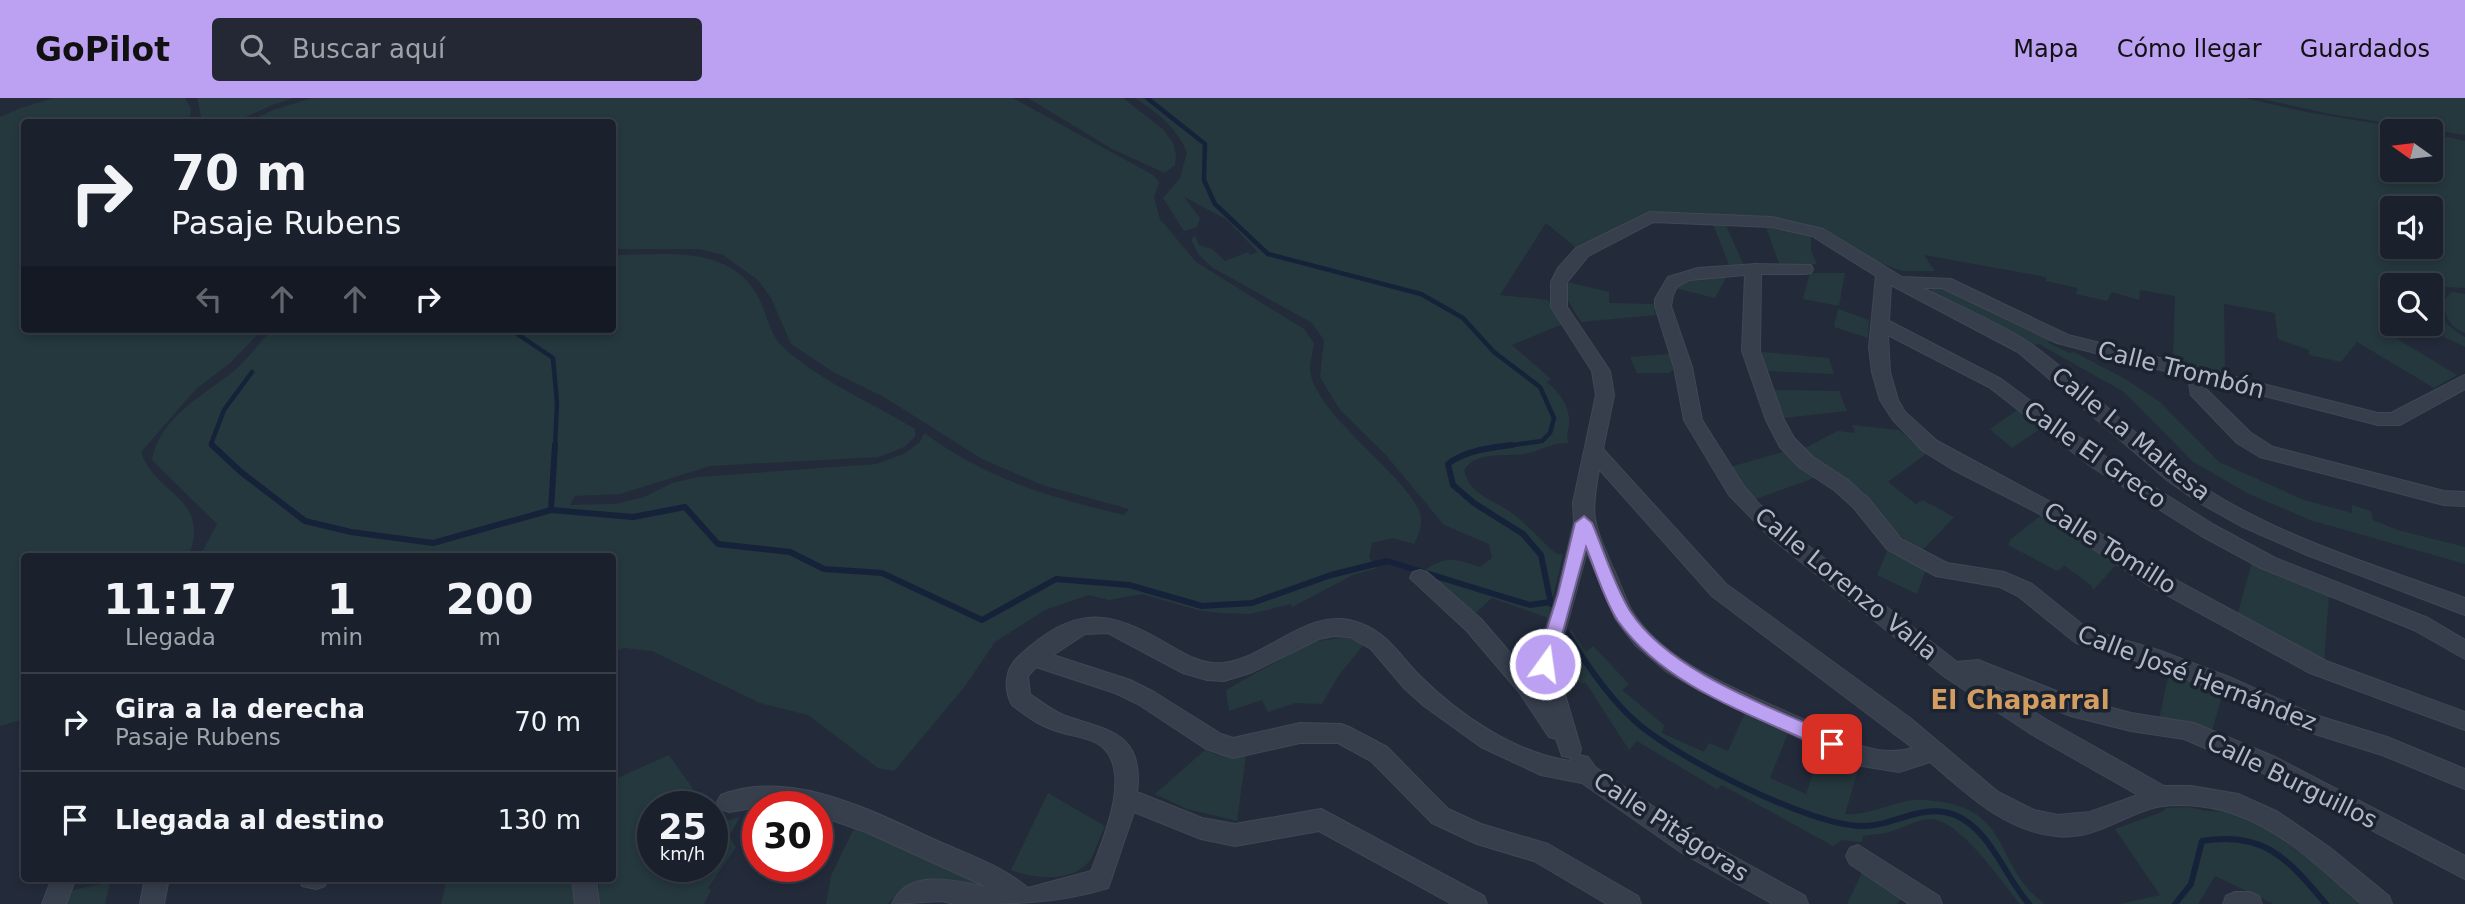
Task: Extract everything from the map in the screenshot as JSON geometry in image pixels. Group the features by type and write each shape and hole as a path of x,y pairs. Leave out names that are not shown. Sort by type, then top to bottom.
{"street":[{"name":"Calle La Maltesa","path":"1584,523 1583,503 1605,395 1601,372 1565,316 1557,298 1564,271 1583,252 1650,217 1772,222 1817,232 1891,278 2024,348 2174,475 2248,521 2314,550 2465,607"},
{"name":"Calle Lorenzo Valla","path":"1805,269 1698,272 1673,281 1663,298 1663,306 1683,367 1693,420 1700,436 1735,490 1759,516 1953,671 2039,727 2161,796"},
{"name":"Calle José Hernández","path":"1753,271 1751,351 1775,421 1787,442 1806,462 1841,485 1861,503 1894,544 1942,570 2004,580 2025,590 2083,637 2150,656 2221,683 2307,722 2387,747 2465,779"},
{"name":"Calle Tomillo","path":"1891,278 1880,324 1878,347 1889,400 1906,424 1930,446 2047,509 2151,577 2318,667 2465,721"},
{"name":"Calle Trombón","path":"1891,278 1945,283 2063,340 2378,419 2393,420 2465,381"},
{"name":"Calle El Greco","path":"1880,324 1995,383 2099,462 2207,530 2268,563 2421,624 2465,650"},
{"path":"2197,375 2197,391 2244,438 2267,452 2444,498 2465,499"},
{"path":"1592,450 1719,590 1902,725 1990,799 2030,820 2058,825 2090,823 2161,796 2191,796 2238,804 2270,819 2321,855 2380,904"},
{"path":"1584,523 1623,614 1642,639 1675,666 1706,684 1856,755 1899,762 1931,752"},
{"path":"1570,749 1545,664 1567,594 1584,523"},
{"name":"Calle Pitágoras","path":"1420,578 1474,625 1527,686 1587,774 1690,845 1797,904"},
{"path":"904,904 913,894 941,890 989,899 1026,902 1100,880 1127,798 1124,761 1118,748 1107,739 1051,719 1020,699 1015,678 1022,666 1033,657 1065,635 1092,624 1121,629 1189,666 1221,672 1243,667 1310,633 1344,627 1373,638 1420,689 1492,742 1536,764 1587,774"},
{"path":"1033,657 1122,686 1146,698 1214,742 1233,748 1300,733 1341,734 1379,754 1440,816 1477,833 1540,852 1629,904"},
{"name":"Calle Burguillos","path":"1953,671 1978,669 2071,707 2131,722 2186,730 2267,764 2465,868"},
{"path":"729,802 751,797 782,797 808,801 843,813 1000,881 1026,902"},
{"path":"1127,798 1201,828 1235,835 1321,820 1475,904"},
{"path":"1858,856 1930,904"},
{"path":"54,904 62,882"},
{"path":"152,904 156,882"},
{"path":"585,882 587,904"},
{"path":"2235,904 2250,904"}],"green space":[{"path":"53,98 185,98 191,109 189,119 21,119 21,333 259,333 229,364 196,389 141,452 158,479 179,498 193,520 194,536 190,553 21,553 21,720 0,726 0,117"},
{"path":"197,98 294,98 242,119 200,119"},
{"path":"312,98 1013,98 1153,175 1159,182 1154,197 1160,219 1196,262 1304,329 1314,343 1310,369 1314,385 1340,420 1407,492 1420,513 1418,535 1414,544 1393,538 1372,543 1369,558 1377,568 1353,575 1292,607 1291,604 1250,614 1220,613 1198,610 1142,594 1109,600 1089,595 1045,610 995,642 965,686 894,771 878,768 808,715 760,703 652,651 625,648 616,651 616,553 202,553 217,524 152,460 156,445 184,409 235,370 268,333 616,333 616,255 696,256 731,268 745,279 757,295 774,335 783,347 813,371 915,429 915,437 904,447 879,457 710,466 620,494 575,496 570,505 616,504 644,497 672,483 698,477 876,464 904,454 920,442 924,433 964,459 1026,487 1124,515 1129,509 1042,485 982,459 884,397 833,372 791,344 771,298 758,280 723,255 700,249 616,249 616,119 254,119"},
{"path":"1028,98 1123,98 1164,130 1173,143 1175,165 1165,173 1112,149"},
{"path":"1135,98 2245,98 2306,112 2380,124 2380,182 2443,182 2443,136 2465,141 2465,288 2443,288 2443,273 2380,273 2380,336 2396,336 2457,375 2434,388 2357,342 2341,362 2309,355 2309,350 2278,339 2275,313 2224,304 2225,374 2173,361 2175,296 2140,290 2139,300 2112,292 2107,301 2076,294 2077,288 2046,281 2046,277 1924,255 1935,271 1902,271 1880,263 1824,230 1782,219 1647,213 1575,247 1546,223 1500,295 1548,300 1563,324 1512,345 1551,379 1547,382 1560,395 1568,412 1568,443 1525,454 1476,459 1464,470 1471,486 1477,492 1513,514 1555,553 1563,555 1548,618 1492,598 1471,617 1422,572 1450,560 1480,567 1492,558 1489,544 1444,525 1385,454 1340,410 1320,377 1324,340 1312,323 1213,268 1199,255 1191,239 1195,236 1199,245 1212,249 1225,261 1248,252 1250,255 1258,252 1226,219 1184,197 1200,218 1197,227 1184,231 1163,198 1180,178 1187,152 1171,127"},
{"path":"2257,98 2465,98 2465,135 2443,132 2443,119 2380,119 2380,122"},
{"path":"1713,224 1726,225 1744,266 1730,267"},
{"path":"1766,227 1811,235 1811,251 1817,264 1780,266"},
{"path":"1810,273 1845,273 1839,306 1803,299"},
{"path":"1727,276 1715,298 1675,288 1689,279"},
{"path":"1567,282 1609,292 1609,303 1653,304 1656,315 1581,322 1566,297"},
{"path":"1934,286 1946,286 2052,341 2047,342 2069,353 2074,352 2127,380 2160,402 2219,462 2304,500 2352,513 2352,505 2371,511 2373,520 2397,530 2465,547 2465,564 2310,520 2247,493 2192,461 2124,392 2039,344 2031,345 1936,296 1931,290"},
{"path":"2452,292 2465,294 2465,333 2452,324 2445,311 2444,300"},
{"path":"1838,309 1869,320 1868,338 1834,327"},
{"path":"2443,318 2452,329 2465,337 2465,347 2442,336"},
{"path":"1762,352 1829,358 1834,374 1767,371"},
{"path":"1670,354 1675,368 1669,373 1637,373 1630,357"},
{"path":"1774,390 1839,391 1847,411 1784,418"},
{"path":"2019,409 2043,427 2012,448 1990,429"},
{"path":"1852,425 1899,430 1927,453 1888,482 1916,504 1923,500 1954,517 1920,553 1889,526 1863,491 1803,449 1838,431 1855,433"},
{"path":"1786,451 1820,476 1753,500 1730,467"},
{"path":"2043,514 2117,564 2093,590 2092,586 2065,566 2057,571 2008,545 2011,539"},
{"path":"1889,547 1926,569 1917,594 1877,575"},
{"path":"2252,562 2329,595 2324,662 2237,616"},
{"path":"1571,629 1586,652 1593,646 1629,684 1622,690 1664,725 1662,733 1704,752 1709,743 1728,751 1745,713 1788,733 1770,778 1806,794 1822,748 1860,763 1845,814 1866,812 1915,800 1954,805 1975,813 1999,840 2016,873 2028,889 2045,904 2020,904 1980,854 1955,830 1942,822 1926,819 1894,831 1863,836 1862,842 1842,840 1833,846 1722,785 1717,789 1637,741 1629,750 1586,683 1579,683 1564,643"},
{"path":"1347,637 1366,642 1339,675 1322,704 1295,703 1268,712 1262,700 1229,711 1226,690 1311,642"},
{"path":"2169,672 2223,692 2211,734 2159,720"},
{"path":"1205,750 1218,755 1246,755 1237,821 1187,809 1155,794"},
{"path":"669,755 695,791 637,791 637,882 712,882 708,888 711,890 704,904 599,904 599,882 616,882 616,779"},
{"path":"1048,793 1105,826 1092,857 1076,872 1054,877 1032,876 1011,870"},
{"path":"2189,807 2206,811 2236,812 2268,829 2368,904 2274,904 2215,876 2198,904 2120,904 2160,895 2115,829 2162,812 2166,808"},
{"path":"740,817 729,836 736,847 728,859 728,821"},
{"path":"855,826 994,890 916,885 901,889 888,904 826,904 830,882 833,882 833,872"},
{"path":"1862,873 1904,894 1897,904 1847,904"},
{"path":"110,882 105,904 65,904 73,890"},
{"path":"446,882 573,882 577,904 441,904"}],"waterway":[{"path":"1147,98 1205,144 1204,180 1215,204 1268,254 1421,294 1463,318 1494,352 1540,387 1554,418 1550,433 1542,441 1503,446"},
{"path":"516,333 553,358 557,403 555,447"},
{"path":"212,445 224,410 252,372"},
{"path":"212,445 241,472 305,521 351,532 433,543 551,510"},
{"path":"551,510 555,445"},
{"path":"1503,446 1512,445"},
{"path":"1503,446 1470,453 1448,464 1453,485 1474,503 1523,534 1541,555 1551,604"},
{"path":"551,510 633,517 685,507 718,544 790,552 824,569 882,573 982,620 1056,579 1129,585 1202,606 1252,603 1331,575 1387,561 1530,605 1550,602"},
{"path":"1567,633 1598,680 1625,712 1654,736 1710,770 1777,802 1838,823 1873,825 1931,811 1955,815 1978,831 2029,904"},
{"path":"2175,904 2191,884 2202,841 2224,839 2243,840 2273,852 2287,862 2326,904"}],"district":[{"name":"El Chaparral","path":"2020,700"}],"route":[{"path":"1545,664 1551,637 1567,594 1584,523 1623,614 1642,639 1675,666 1706,684 1832,744"}]}
